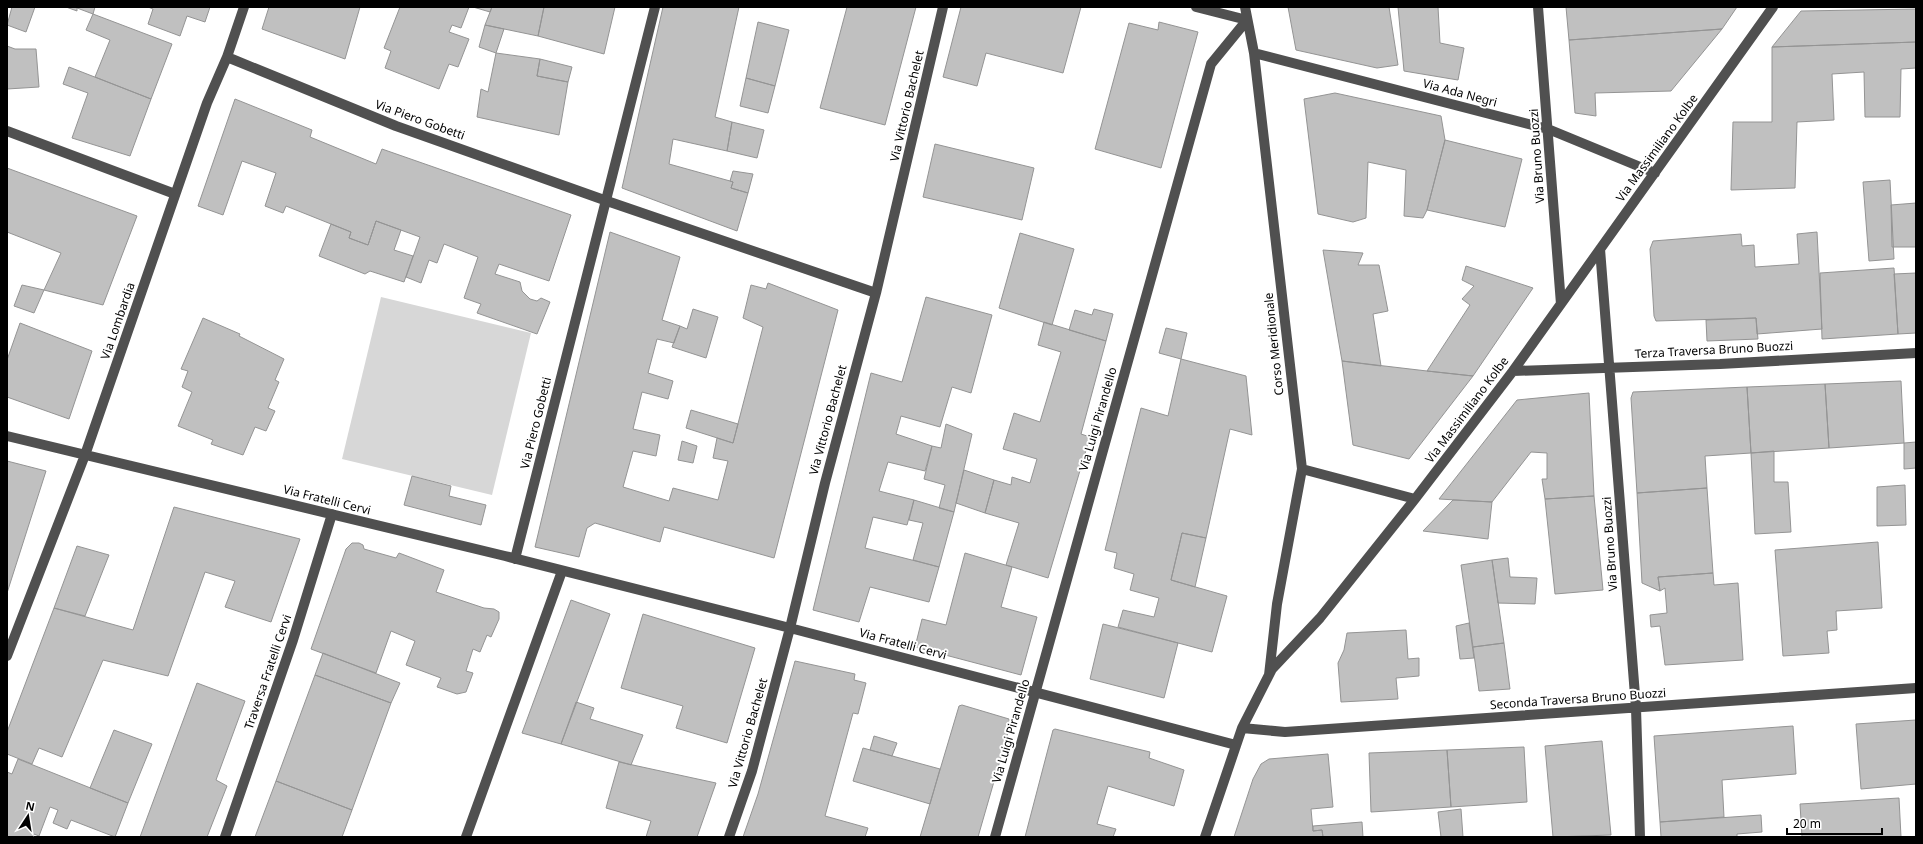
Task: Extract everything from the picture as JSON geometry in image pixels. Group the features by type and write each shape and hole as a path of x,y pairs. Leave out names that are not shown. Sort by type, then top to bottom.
{"street":[{"name":"Via Lombardia","path":"7,656 85,455 207,103 227,57 244,7"},
{"name":"Via Piero Gobetti","path":"515,559 607,201 654,7"},
{"name":"Via Vittorio Bachelet","path":"729,837 752,771 790,628 825,483 876,293 943,7"},
{"path":"1196,7 1247,20"},
{"name":"Corso Meridionale","path":"1245,7 1254,53 1302,469 1277,604 1270,673"},
{"name":"Via Bruno Buozzi","path":"1538,7 1561,304"},
{"name":"Via Massimiliano Kolbe","path":"1205,837 1242,728 1270,673 1320,618 1415,499 1513,371 1773,7"},
{"name":"Via Luigi Pirandello","path":"995,837 1211,64 1247,20"},
{"name":"Via Ada Negri","path":"1254,53 1548,129 1655,173"},
{"name":"Via Piero Gobetti","path":"227,57 396,126 607,201 876,293"},
{"path":"7,131 175,194"},
{"name":"Via Bruno Buozzi","path":"1600,249 1636,708 1640,837"},
{"name":"Terza Traversa Bruno Buozzi","path":"1513,371 1720,364 1916,353"},
{"path":"7,436 85,455"},
{"name":"Via Fratelli Cervi","path":"85,455 332,514 790,628 1236,745"},
{"path":"1302,469 1415,499"},
{"name":"Traversa Fratelli Cervi","path":"225,837 293,640 332,514"},
{"path":"466,837 562,571"},
{"name":"Seconda Traversa Bruno Buozzi","path":"1242,728 1285,732 1916,688"}],"shaded area":[{"path":"381,297 531,333 492,495 342,459"}],"building":[{"path":"12,7 35,7 26,32 7,25"},
{"path":"66,7 95,7 93,14 77,8 77,11"},
{"path":"148,7 210,7 205,22 187,16 180,36 148,24 153,9"},
{"path":"269,7 360,7 345,59 262,29"},
{"path":"400,7 469,7 461,28 452,25 449,32 469,39 458,67 449,64 439,89 385,68 391,51 384,48"},
{"path":"473,7 492,7 490,12"},
{"path":"492,7 544,7 538,36 485,25"},
{"path":"544,7 615,7 604,54 538,36"},
{"path":"663,7 739,7 715,117 732,122 727,151 673,139 669,164 733,182 731,188 748,193 737,231 622,188"},
{"path":"847,7 916,7 885,125 820,108"},
{"path":"961,7 1081,7 1063,73 986,53 977,86 943,77"},
{"path":"1288,7 1389,7 1398,65 1377,68 1296,50"},
{"path":"1398,7 1438,7 1440,43 1464,48 1458,80 1404,71"},
{"path":"1566,7 1737,7 1722,29 1569,40"},
{"path":"1916,9 1916,42 1772,47 1801,11"},
{"path":"93,14 172,44 151,99 95,77 110,40 86,30"},
{"path":"758,22 789,30 775,86 746,78"},
{"path":"1159,22 1198,32 1161,168 1095,149 1129,23 1158,30"},
{"path":"485,25 504,29 496,53 479,47"},
{"path":"1722,29 1671,91 1595,93 1596,116 1575,113 1569,40"},
{"path":"1916,42 1916,68 1901,69 1900,117 1865,117 1864,72 1832,74 1834,120 1797,122 1795,188 1731,190 1733,122 1772,122 1772,47"},
{"path":"7,46 15,49 36,49 39,87 7,89"},
{"path":"496,53 540,59 537,76 568,82 559,135 477,117 481,89 488,92"},
{"path":"540,59 572,67 568,82 537,76"},
{"path":"69,67 151,99 130,156 72,138 88,93 63,84"},
{"path":"746,78 775,86 768,113 740,106"},
{"path":"1335,93 1441,116 1445,140 1427,210 1423,218 1404,216 1406,170 1368,162 1366,218 1353,222 1318,214 1304,99"},
{"path":"235,99 312,130 310,137 376,164 382,149 571,215 549,281 499,264 495,274 520,282 522,291 530,299 537,301 541,298 550,302 537,334 477,313 481,304 464,298 478,257 444,244 437,263 429,260 421,283 406,277 420,237 376,221 368,245 349,238 351,232 286,206 283,213 265,206 276,173 242,161 223,215 198,206"},
{"path":"732,122 764,130 757,158 727,151"},
{"path":"1445,140 1522,159 1505,227 1427,210"},
{"path":"935,144 1034,168 1022,220 923,197"},
{"path":"7,168 137,216 103,305 44,290 61,253 7,232"},
{"path":"733,171 753,174 748,193 731,188 733,182 730,181"},
{"path":"1890,180 1894,259 1869,261 1863,182"},
{"path":"1916,203 1916,247 1892,247 1891,205"},
{"path":"376,221 401,230 394,250 413,256 404,282 370,271 365,274 319,256 331,224 351,232 349,238 368,245"},
{"path":"610,232 680,257 662,320 680,326 674,343 657,339 648,373 673,381 668,399 642,392 633,429 660,435 656,456 633,451 623,487 669,501 673,488 718,500 728,461 713,458 717,438 733,443 763,327 743,318 751,285 766,289 768,283 838,310 774,558 664,527 660,542 595,523 587,528 579,557 535,547"},
{"path":"1817,232 1822,329 1757,334 1756,318 1656,321 1654,316 1650,249 1653,241 1741,234 1742,246 1754,245 1755,267 1799,264 1797,234"},
{"path":"1020,233 1074,249 1052,325 999,308"},
{"path":"1323,250 1363,253 1358,265 1379,265 1388,311 1373,314 1381,366 1342,361"},
{"path":"1466,266 1533,288 1473,376 1427,371 1470,305 1462,299 1474,286 1462,280"},
{"path":"1894,268 1898,334 1822,339 1820,273"},
{"path":"1916,273 1916,333 1898,334 1894,274"},
{"path":"22,285 44,290 34,313 14,306"},
{"path":"926,297 992,315 971,393 952,387 940,427 901,416 896,434 932,446 925,471 888,462 879,491 914,500 907,525 873,517 865,548 939,567 929,602 870,587 859,622 813,610 871,373 902,382"},
{"path":"693,309 718,317 706,358 672,347 680,326 687,329"},
{"path":"1094,309 1113,314 1106,341 1069,330 1075,310 1092,315"},
{"path":"203,318 240,334 239,336 284,359 275,380 279,382 268,408 275,411 266,431 255,427 243,455 211,444 213,440 178,426 192,392 182,387 188,371 181,369"},
{"path":"1756,318 1758,339 1707,341 1706,320"},
{"path":"1044,322 1106,341 1081,434 1090,437 1048,578 1006,565 1019,523 985,513 994,480 1011,485 1012,477 1030,483 1037,459 1003,449 1014,413 1040,422 1061,352 1038,345"},
{"path":"20,323 92,351 69,419 7,397 7,360"},
{"path":"1166,328 1187,333 1181,359 1159,353"},
{"path":"1181,359 1246,376 1252,435 1230,429 1206,538 1182,533 1171,580 1227,596 1212,652 1118,627 1123,610 1154,617 1159,598 1130,590 1134,574 1114,568 1117,553 1105,550 1141,408 1168,416"},
{"path":"1342,361 1473,376 1409,459 1353,445"},
{"path":"1901,381 1904,443 1829,448 1825,384"},
{"path":"1825,384 1829,448 1751,453 1747,387"},
{"path":"1747,387 1751,453 1705,456 1707,488 1637,493 1631,398 1633,392"},
{"path":"1589,393 1594,496 1545,499 1542,479 1547,479 1547,453 1531,452 1492,502 1439,499 1517,400"},
{"path":"691,410 738,424 733,443 686,428"},
{"path":"946,424 972,434 954,512 939,508 945,485 924,479 932,446 941,448"},
{"path":"682,441 697,446 693,463 678,460"},
{"path":"1916,442 1916,468 1904,469 1904,443"},
{"path":"1774,451 1774,482 1788,482 1791,532 1755,534 1751,453"},
{"path":"7,461 46,471 7,593"},
{"path":"964,470 994,480 985,513 956,503"},
{"path":"412,476 451,486 449,496 486,505 481,525 404,505"},
{"path":"1905,485 1906,525 1877,526 1877,487"},
{"path":"1707,488 1713,573 1658,577 1660,591 1642,583 1637,493"},
{"path":"1594,496 1603,590 1555,594 1545,499"},
{"path":"914,500 954,512 939,567 913,560 923,523 909,520"},
{"path":"1453,500 1492,502 1488,539 1423,531"},
{"path":"174,507 300,539 271,622 225,607 235,581 205,572 168,676 103,660 62,757 39,748 32,764 7,754 7,732 54,608 133,630"},
{"path":"1182,533 1206,538 1195,587 1171,580"},
{"path":"1878,542 1882,608 1836,611 1837,630 1827,631 1829,653 1783,656 1775,550"},
{"path":"352,543 359,543 363,545 364,549 396,558 399,553 444,570 436,592 484,608 494,609 499,612 499,619 491,637 487,635 480,652 473,649 466,671 473,673 466,692 457,694 437,687 441,678 406,665 415,641 391,631 376,673 311,649 346,549"},
{"path":"77,546 109,555 85,616 54,608"},
{"path":"965,553 1012,567 1001,607 1037,617 1021,675 915,647 922,619 946,625"},
{"path":"1508,558 1510,577 1537,578 1535,604 1498,603 1492,560"},
{"path":"1492,560 1504,643 1473,647 1461,565"},
{"path":"1713,573 1714,585 1738,583 1743,660 1665,665 1660,626 1651,627 1650,615 1667,613 1665,588 1660,591 1658,577"},
{"path":"571,600 610,614 561,744 522,733"},
{"path":"643,614 755,648 727,743 676,728 683,706 621,688"},
{"path":"1469,623 1474,658 1460,659 1456,626"},
{"path":"1103,624 1178,643 1164,698 1090,679"},
{"path":"1406,630 1408,659 1419,658 1419,676 1396,678 1398,699 1341,702 1338,663 1344,650 1347,633"},
{"path":"1504,643 1510,689 1479,691 1473,647"},
{"path":"323,653 400,683 391,703 315,675"},
{"path":"795,661 855,674 854,680 866,683 858,714 853,713 825,816 868,828 865,837 743,837 758,794"},
{"path":"315,675 391,703 352,810 276,781"},
{"path":"197,683 245,701 216,780 227,786 207,837 140,837"},
{"path":"576,702 594,708 590,719 643,735 631,765 561,744"},
{"path":"962,705 1009,719 1010,726 978,837 920,837 959,706"},
{"path":"1916,720 1916,784 1861,789 1856,724"},
{"path":"1793,726 1796,774 1722,780 1724,817 1660,822 1654,736"},
{"path":"1055,729 1150,752 1149,758 1184,770 1174,806 1108,786 1097,824 1116,829 1113,837 1025,837 1053,730"},
{"path":"114,730 152,744 128,803 90,788"},
{"path":"874,736 897,743 892,756 870,750"},
{"path":"1602,741 1611,835 1553,837 1545,746"},
{"path":"1524,747 1527,802 1451,807 1447,750"},
{"path":"863,748 940,769 930,804 853,781"},
{"path":"1447,750 1451,807 1371,812 1369,753"},
{"path":"1328,754 1333,807 1311,809 1313,831 1322,830 1323,837 1234,837 1253,779 1261,764 1269,759"},
{"path":"18,759 128,803 115,837 71,820 67,829 53,823 58,810 50,807 39,836 34,834 33,837 7,837 7,772 12,774"},
{"path":"619,762 716,783 697,837 646,837 651,821 606,808"},
{"path":"276,781 352,810 342,837 255,837"},
{"path":"1899,798 1901,837 1802,837 1800,804"},
{"path":"1461,809 1463,837 1441,837 1438,812"},
{"path":"1761,815 1762,832 1737,834 1737,837 1661,837 1660,822"},
{"path":"1362,822 1363,837 1323,837 1322,830 1313,831 1313,826"}]}
